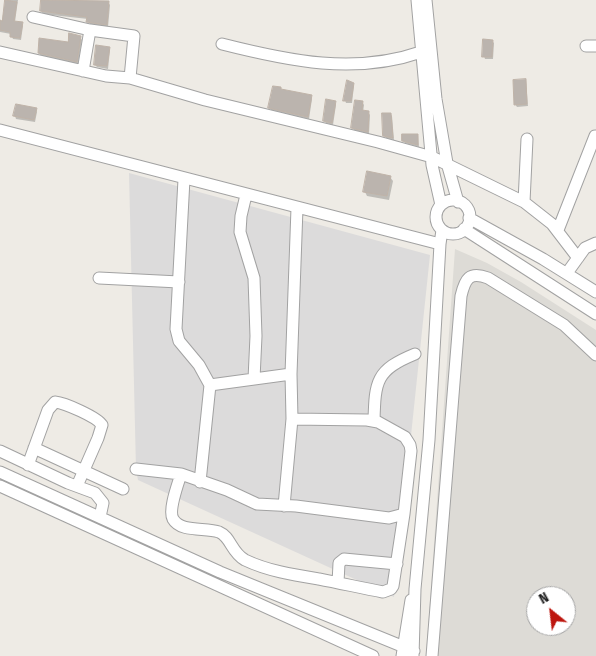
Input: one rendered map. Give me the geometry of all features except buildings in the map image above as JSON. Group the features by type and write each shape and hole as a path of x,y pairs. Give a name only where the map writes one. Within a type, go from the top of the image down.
{"street":[{"path":"417,0 432,157 441,206"},
{"path":"426,0 436,99 447,164 458,202"},
{"path":"33,18 90,30 134,36 130,78"},
{"path":"83,71 90,30"},
{"path":"222,44 304,62 346,65 398,60 422,52"},
{"path":"0,52 106,76 130,78 205,100 432,157 524,202 558,230 578,258"},
{"path":"0,130 440,244"},
{"path":"558,230 596,136"},
{"path":"524,202 527,139"},
{"path":"184,179 176,328 179,341 199,365 210,385 200,482"},
{"path":"246,195 241,216 240,232 254,278 256,336 254,379"},
{"path":"450,201 458,202 468,210 469,218 464,229 451,234 442,230 436,221 436,215 441,206 450,201"},
{"path":"284,506 292,419 291,374 297,208"},
{"path":"469,218 543,258 596,292"},
{"path":"464,229 596,314"},
{"path":"0,472 220,572 402,651 414,653 415,589 429,440 442,230"},
{"path":"567,273 586,248 596,243"},
{"path":"432,656 461,296 464,283 473,276 480,275 488,278 564,325 596,355"},
{"path":"99,278 178,282"},
{"path":"374,421 374,396 378,379 387,369 400,360 415,354"},
{"path":"210,385 291,374"},
{"path":"28,464 48,410 55,402 62,403 98,420 102,425 77,486"},
{"path":"181,474 171,514 177,523 183,527 218,532 228,540 232,549 238,555 246,560 280,572 387,592 393,586 397,564 404,514 410,445 405,437 387,426 374,421 292,419"},
{"path":"34,448 122,489"},
{"path":"0,452 95,493 100,498 104,508 100,517"},
{"path":"136,469 181,474 226,490 257,504 389,518 404,514"},
{"path":"0,486 373,656"},
{"path":"338,583 339,563 344,559 397,564"},
{"path":"402,651 410,603 415,589"}],"shaded area":[{"path":"129,173 430,255 394,597 138,480 136,469"},
{"path":"455,249 487,263 521,282 596,330 596,656 426,656"}]}
